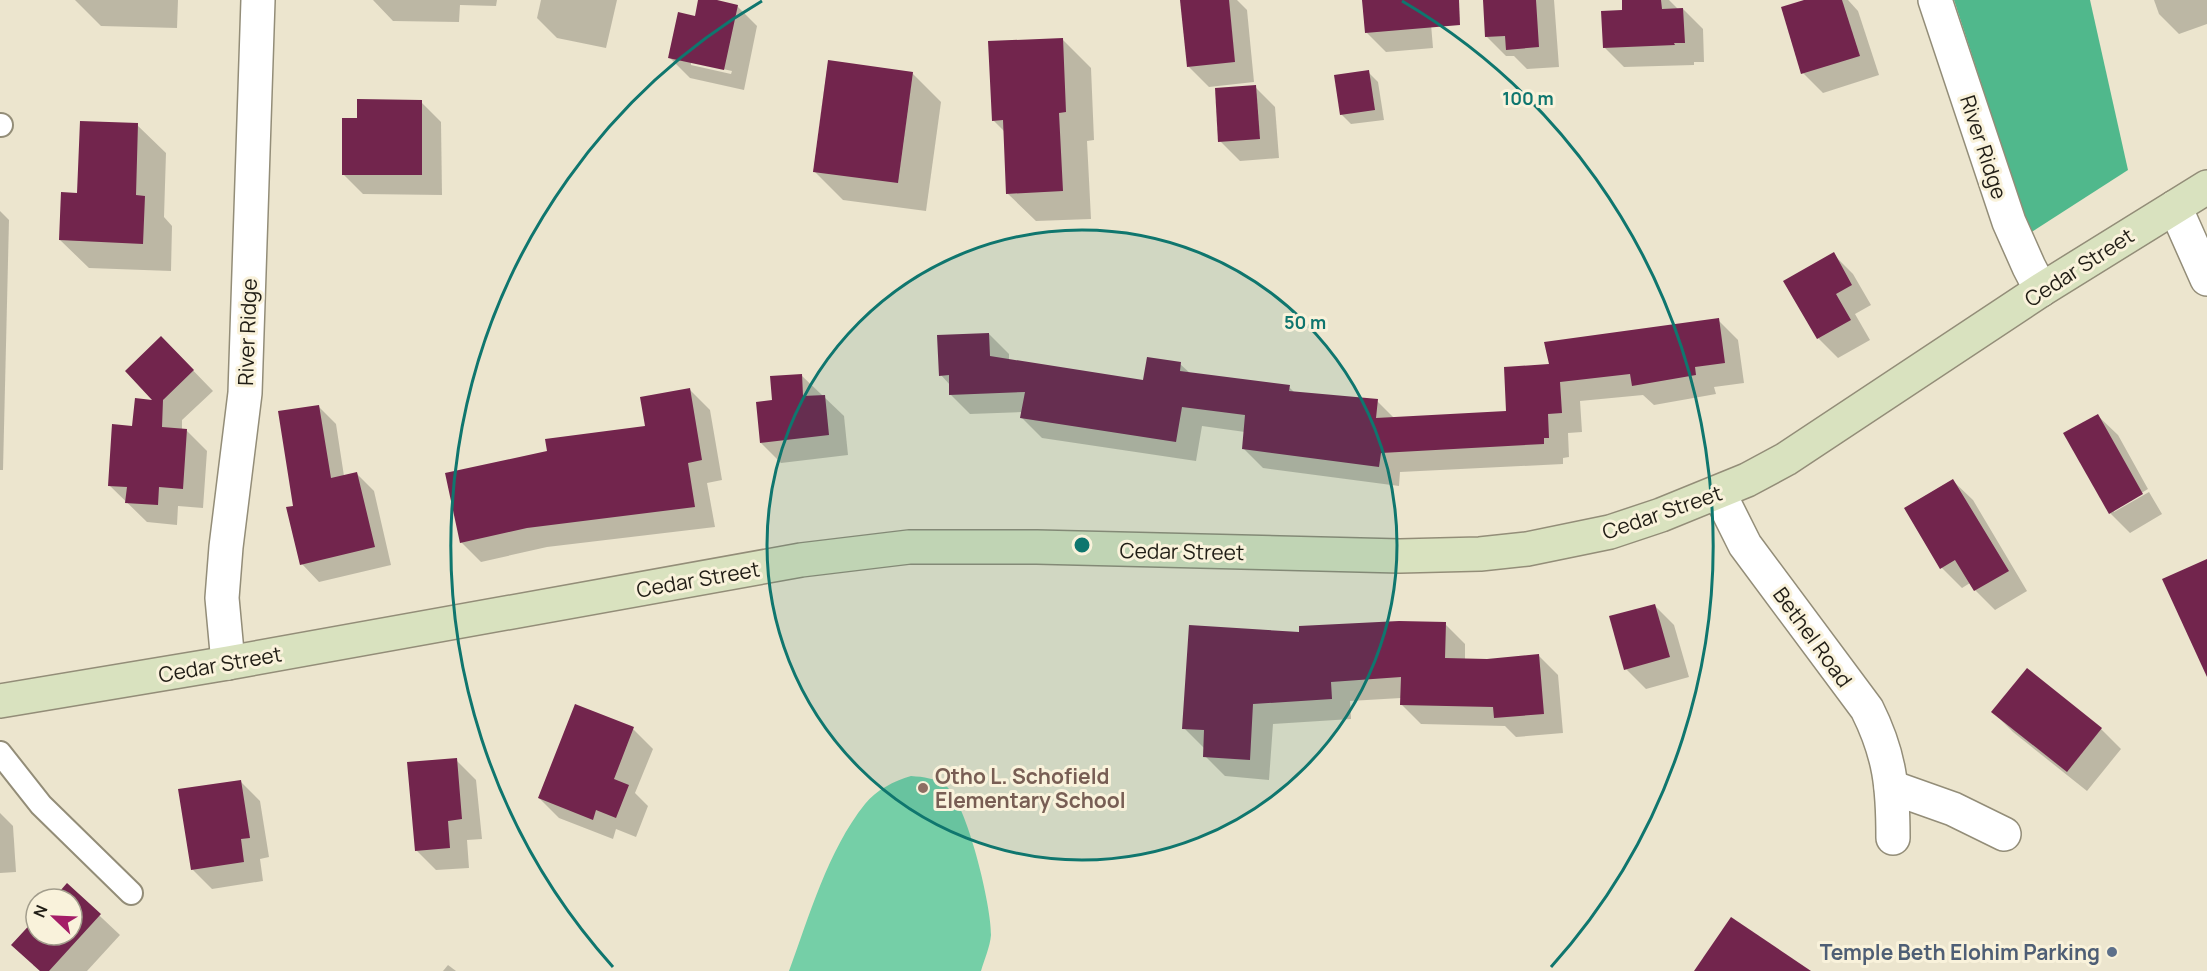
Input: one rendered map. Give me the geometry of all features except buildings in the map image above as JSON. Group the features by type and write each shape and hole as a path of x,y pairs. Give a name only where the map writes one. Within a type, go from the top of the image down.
{"main road":[{"name":"Cedar Street","path":"0,701 228,663 801,561 909,547 1037,547 1400,556 1480,554 1533,548 1610,532 1719,493 1747,480 1810,444 2042,290 2207,187"}],"street":[{"name":"River Ridge","path":"228,663 223,590 245,393 258,0"},
{"name":"River Ridge","path":"1935,0 2009,222 2042,290"},
{"path":"2175,207 2207,279"},
{"name":"Bethel Road","path":"1719,493 1745,545 1867,709 1884,748 1891,788 1893,838"},
{"path":"1891,788 1953,809 2004,834"}],"lane":[{"path":"0,753 41,805 131,893"}],"green space":[{"path":"1954,0 2090,0 2128,170 2030,233"},
{"path":"911,776 925,777 946,786 954,796 970,833 983,880 990,922 991,935 981,971 789,971 830,863 852,822 874,794 892,783"}],"place":[{"name":"Otho L. Schofield Elementary School","path":"923,788"},
{"name":"Temple Beth Elohim Parking","path":"2112,952"}]}
